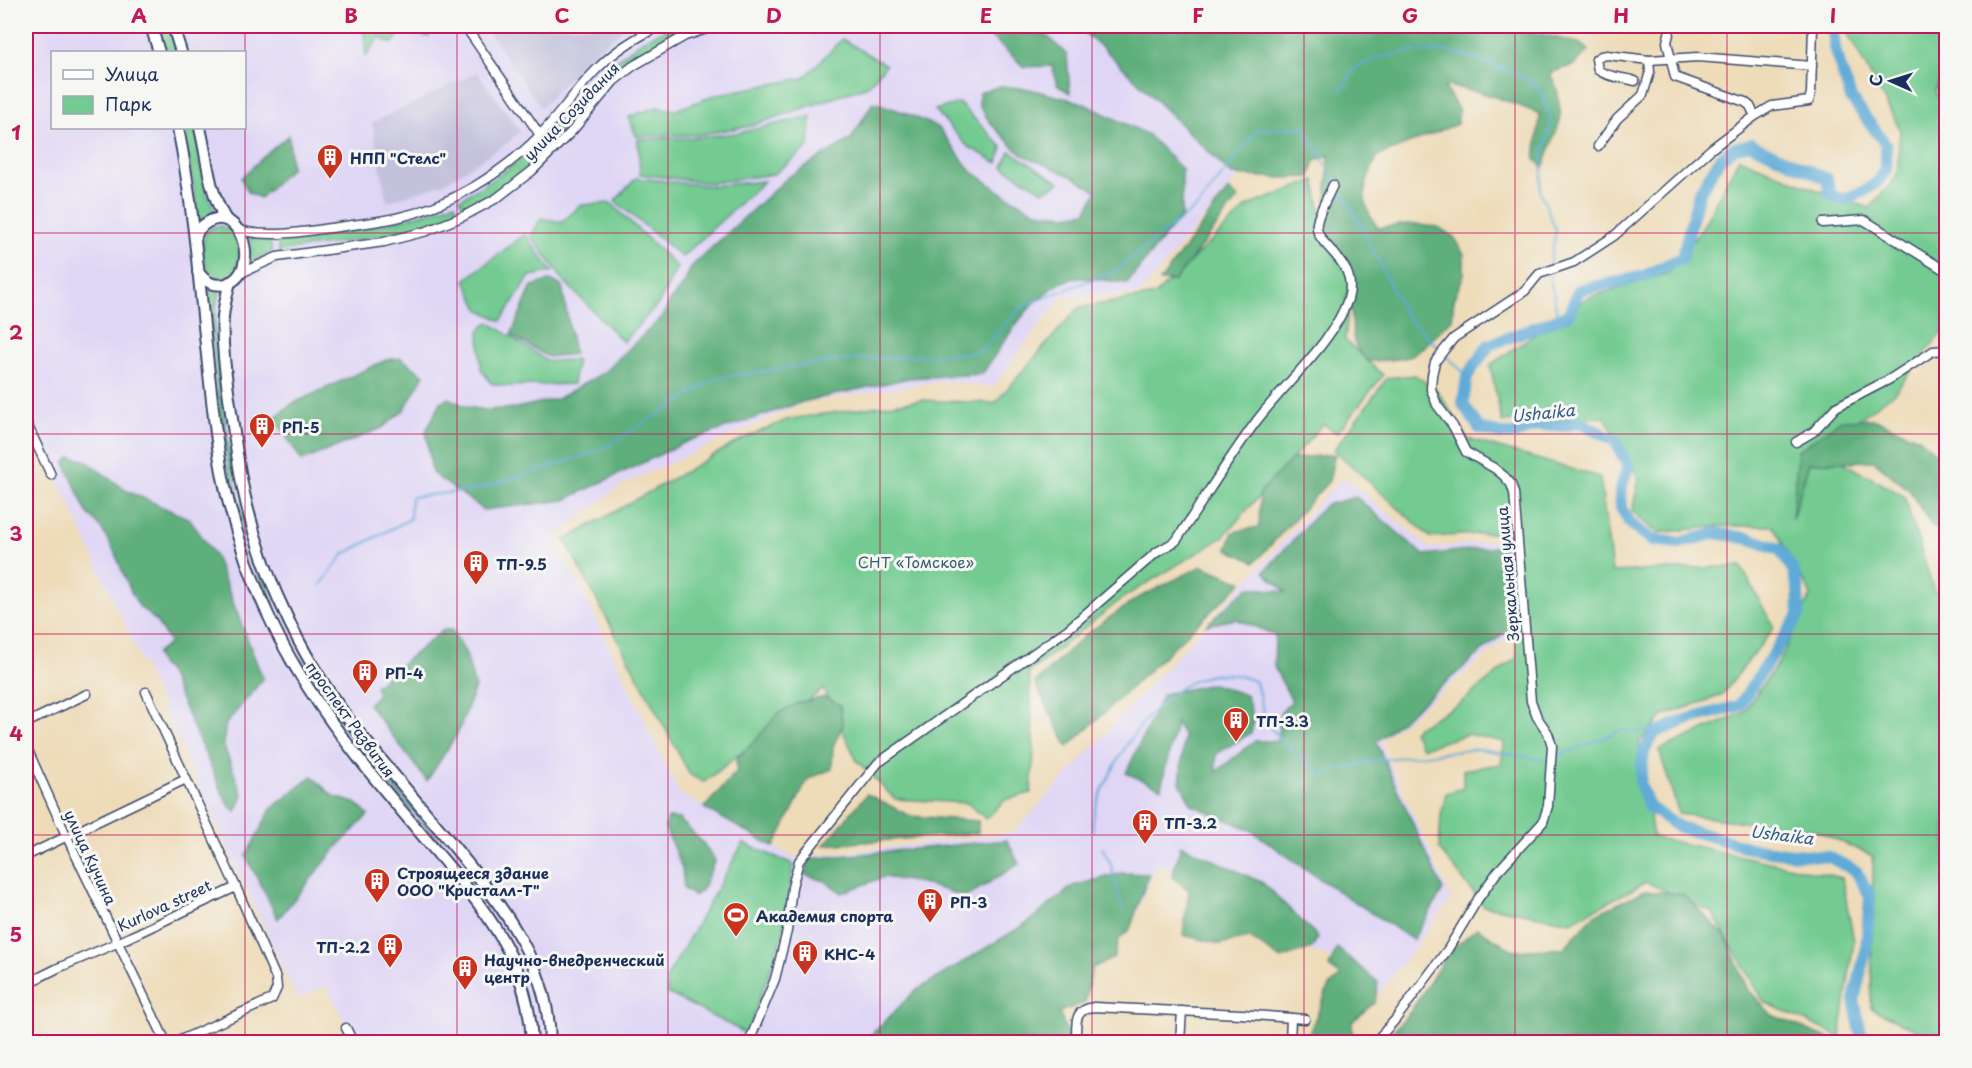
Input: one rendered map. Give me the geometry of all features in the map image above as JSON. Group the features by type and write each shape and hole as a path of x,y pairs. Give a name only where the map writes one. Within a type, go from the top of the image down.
{"street":[{"path":"151,26 159,51"},
{"path":"173,26 181,51"},
{"path":"465,26 540,135"},
{"name":"улица Созидания","path":"239,230 273,234 376,222 419,211 455,197 485,180 540,135 600,66 639,36 660,26"},
{"name":"улица Созидания","path":"241,273 278,257 384,242 427,231 464,216 497,198 532,171 573,130 614,81 633,66 685,36 716,26"},
{"path":"1671,26 1667,42 1669,59 1675,77 1745,102 1755,116"},
{"name":"Зеркальная улица","path":"1375,1042 1395,1020 1448,949 1498,871 1543,822 1550,789 1552,746 1548,733 1537,717 1531,701 1514,493 1511,484 1504,476 1466,452 1459,442 1453,426 1437,405 1431,389 1435,362 1454,338 1525,291 1539,274 1574,262 1614,236 1711,149 1755,116 1772,106 1809,100 1813,26"},
{"path":"1635,81 1602,74 1598,70 1596,59 1607,55 1650,60 1698,57 1812,66"},
{"path":"1598,146 1617,119 1643,95 1650,72 1650,60"},
{"path":"178,129 198,272 206,282 216,285 230,282 241,273 245,262 245,250 239,230 232,223 216,219 204,225 196,234 194,243"},
{"path":"200,129 209,180 216,204 226,220"},
{"path":"749,1042 775,980 787,931 792,887 799,861 871,771 887,754 1068,629 1157,552 1176,541 1255,423 1336,324 1348,296 1347,268 1318,233 1317,224 1333,185"},
{"path":"1823,223 1864,220 1947,271"},
{"name":"проспект Развития","path":"198,272 218,447 228,502 246,562 270,618 291,661 350,748 483,908 504,940 517,968 529,1010 532,1042"},
{"name":"проспект Развития","path":"230,282 224,307 223,330 235,445 244,495 261,554 285,610 323,681 363,738 497,900 518,932 533,961 546,1006 550,1042"},
{"path":"1796,442 1813,432 1836,407 1890,379 1933,351 1947,350"},
{"path":"26,422 51,475"},
{"path":"270,618 285,610"},
{"path":"291,661 306,652"},
{"path":"146,692 236,886 276,978 277,988 272,999 176,1042"},
{"path":"26,723 87,694"},
{"name":"улица Кучина","path":"26,746 117,943 166,1042"},
{"path":"26,856 186,779"},
{"name":"Kurlova street","path":"26,984 236,886"},
{"path":"517,968 533,961"},
{"path":"529,1010 546,1006"},
{"path":"1076,1042 1077,1017 1082,1009 1094,1007 1305,1019"},
{"path":"1180,1042 1182,1011"},
{"path":"1290,1042 1292,1018"},
{"path":"346,1029 353,1042"}],"shaded area":[{"path":"26,26 1554,26 1240,175 1140,294 1061,297 993,387 941,381 803,403 622,485 553,538 592,611 679,793 795,858 1013,833 1343,477 1430,548 1512,539 1521,627 1380,741 1451,899 1379,994 1325,955 1229,928 1232,889 1156,864 1133,923 923,1042 355,1042 326,986 297,999 56,475 26,403"},
{"path":"484,26 627,26 585,60 541,108"},
{"path":"477,72 520,131 509,142 444,183 387,202 372,123"}],"green space":[{"path":"156,26 168,26 177,51 164,51"},
{"path":"349,26 425,26 429,37 403,30 392,44 379,37 366,56 364,31"},
{"path":"671,26 690,26 668,36 613,76 606,68 642,41"},
{"path":"974,26 1037,26 1067,55 1070,93 1057,85 1052,66 1024,67 996,41"},
{"path":"1076,26 1506,26 1579,43 1589,50 1574,65 1550,73 1557,88 1561,118 1543,168 1535,159 1540,114 1481,93 1444,86 1459,111 1457,124 1378,156 1366,184 1365,201 1367,210 1378,228 1408,224 1438,227 1454,237 1464,254 1464,275 1454,298 1452,320 1425,346 1408,357 1369,361 1356,347 1354,339 1352,315 1346,298 1352,280 1323,238 1319,226 1326,204 1329,155 1315,161 1310,177 1232,175 1103,48"},
{"path":"1847,26 1946,26 1946,65 1935,91 1946,110 1946,327 1894,393 1819,449 1904,496 1934,591 1946,598 1946,1036 1922,1033 1871,1008 1873,856 1817,831 1679,814 1659,750 1743,713 1779,662 1811,595 1773,526 1719,526 1657,533 1632,511 1639,479 1605,417 1502,422 1490,365 1587,298 1668,273 1701,230 1739,158 1809,187 1870,208 1897,176 1900,129 1845,29"},
{"path":"842,39 886,65 868,86 751,126 695,135 636,136 629,117 656,107 676,110 718,94 804,78"},
{"path":"602,72 609,81 541,155 510,181 465,210 460,199 504,172 534,148"},
{"path":"1000,86 1029,89 1080,102 1147,134 1182,169 1182,215 1127,283 1078,278 1058,285 1032,305 982,374 909,378 802,402 688,441 565,500 484,510 432,473 426,431 441,402 448,398 467,407 486,410 516,408 557,399 603,373 661,318 672,298 684,284 691,267 788,177 851,139 873,102 938,127 970,170 1001,192 1036,212 1065,215 1086,212 1097,191 1073,177 1021,154 992,125 979,106 979,93"},
{"path":"959,103 1002,147 998,163 967,146 935,110"},
{"path":"811,116 809,146 774,174 710,183 640,174 638,139 691,138 738,133"},
{"path":"183,129 196,129 206,191 216,214 197,224 196,202"},
{"path":"289,135 291,168 260,198 248,192 241,178"},
{"path":"1010,151 1060,183 1043,191 1003,167"},
{"path":"636,178 711,186 764,181 682,257 615,201"},
{"name":"СНТ «Томское»","path":"1315,180 1325,236 1352,267 1345,340 1383,375 1337,433 1323,424 1222,538 1124,597 1029,672 1034,752 1031,793 1005,800 986,819 967,803 895,799 857,761 823,689 704,782 690,775 565,540 744,438 789,419 921,400 995,403 1078,308 1155,295 1248,206"},
{"path":"1228,190 1238,198 1175,281 1160,281"},
{"path":"455,203 459,213 415,228 370,238 279,252 277,239 367,227 433,211"},
{"path":"611,203 677,267 659,303 623,342 563,280 531,236 541,218 562,222 581,205"},
{"path":"216,226 232,232 239,250 235,269 226,277 220,278 208,271 203,253 205,235 209,229"},
{"path":"525,234 552,272 530,276 501,321 479,309 465,280"},
{"path":"250,238 270,240 272,253 251,263"},
{"path":"551,280 562,286 574,354 548,357 511,335 532,286"},
{"path":"207,290 220,293 215,310 215,329 230,455 244,521 274,603 270,604 246,540 229,474"},
{"path":"489,322 547,361 577,360 573,384 505,386 491,383 481,369 479,331"},
{"path":"401,358 424,375 404,410 382,428 302,461 274,418 292,404 386,360"},
{"path":"1415,375 1437,390 1468,439 1600,477 1612,572 1741,566 1774,628 1722,695 1663,716 1639,742 1653,837 1842,878 1854,941 1840,1037 1764,1002 1712,912 1646,882 1571,922 1484,906 1439,849 1441,815 1446,793 1463,788 1463,770 1501,764 1504,742 1468,734 1422,748 1413,731 1459,704 1517,657 1508,532 1430,537 1334,450 1387,378"},
{"path":"1875,419 1920,439 1946,462 1946,536 1931,525 1910,491 1874,461 1809,463 1792,520 1798,451 1841,420"},
{"path":"1335,454 1329,481 1255,562 1227,549 1233,532 1259,527 1260,492 1292,459"},
{"path":"71,457 85,460 127,491 190,519 215,556 263,679 226,724 223,744 243,796 236,812 227,803 168,671 160,664 156,654 170,643 156,621 139,606 114,551 101,528 86,511 65,463"},
{"path":"1356,497 1424,555 1503,546 1512,626 1376,742 1443,890 1413,940 1321,880 1249,829 1192,805 1180,783 1184,736 1176,723 1161,788 1126,773 1163,694 1213,684 1246,695 1254,720 1251,733 1216,754 1216,772 1255,741 1278,741 1280,713 1292,701 1274,667 1275,635 1236,619 1206,625 1249,587 1286,592 1264,572 1325,505"},
{"path":"1202,566 1242,582 1068,747 1035,683 1085,635 1136,599"},
{"path":"443,630 452,630 466,654 475,687 459,731 427,781 368,704 378,694 375,686"},
{"path":"300,660 303,660 332,706 358,741 498,912 495,914 345,729"},
{"path":"825,697 840,705 843,725 833,746 832,769 808,779 774,847 704,808 737,771 736,759 755,741 778,713 798,703"},
{"path":"312,776 333,796 357,804 368,815 339,845 278,919 246,856 271,809"},
{"path":"867,794 910,816 978,821 978,833 824,845"},
{"path":"668,818 679,819 703,843 715,860 702,890 694,896 684,889 682,868 665,828"},
{"path":"1007,840 1019,864 966,897 921,883 884,877 842,893 825,881 805,875 809,859"},
{"name":"Академия спорта","path":"743,843 793,864 783,935 747,1034 667,993 666,979"},
{"path":"1181,845 1263,883 1318,937 1312,948 1281,959 1250,938 1219,944 1183,935 1189,890 1172,877"},
{"path":"1122,873 1149,874 1130,929 1119,939 1114,958 1092,968 1085,1003 1059,1012 1069,1042 864,1042 915,991 1027,923 1073,886"},
{"path":"1644,891 1683,894 1726,937 1747,988 1772,1015 1837,1042 1383,1042 1411,1011 1448,953 1477,928 1514,951 1564,948 1594,915"},
{"path":"1337,948 1378,982 1375,1002 1352,1022 1353,1042 1308,1042 1310,1031 1329,986 1341,976 1329,967"}],"waterway":[{"name":"Ushaika","path":"1832,26 1836,54 1851,98 1886,145 1886,169 1878,182 1842,200 1830,194 1827,179 1751,144 1733,148 1720,159 1699,193 1682,258 1644,276 1579,290 1568,315 1489,345 1467,376 1463,404 1479,428 1501,434 1515,434 1539,425 1564,426 1580,422 1615,441 1628,466 1620,492 1621,508 1631,524 1652,540 1680,543 1716,533 1750,539 1779,549 1793,570 1798,589 1799,615 1739,706 1689,719 1654,733 1644,751 1640,783 1649,807 1679,827 1750,848 1829,857 1856,871 1870,896 1866,949 1854,1000 1863,1042"},
{"path":"1340,91 1355,68 1377,58 1407,52 1459,53 1532,82 1541,92 1551,122 1544,150 1540,191 1556,231 1549,267"},
{"path":"320,586 344,554 410,519 411,497 476,490 601,450 717,378 834,361 980,352 1022,306 1115,271 1198,206 1258,130 1304,127 1360,224 1405,315 1467,376"},
{"path":"1549,272 1558,319"},
{"path":"1093,831 1095,808 1101,793 1136,731 1170,696 1189,683 1210,676 1233,675 1256,682 1266,723 1292,750 1321,774 1377,760 1479,749 1550,759"},
{"path":"1555,757 1623,730 1654,733"},
{"path":"1102,848 1110,862 1123,910"}],"place":[{"name":"НПП \"Стелс\"","path":"330,180"},
{"name":"РП-5","path":"262,449"},
{"name":"ТП-9.5","path":"476,586"},
{"name":"РП-4","path":"365,695"},
{"name":"ТП-3.3","path":"1236,743"},
{"name":"ТП-3.2","path":"1145,845"},
{"name":"Строящееся здание ООО \"Кристалл-Т\"","path":"377,904"},
{"name":"РП-3","path":"930,924"},
{"name":"Академия спорта","path":"736,938"},
{"name":"ТП-2.2","path":"390,969"},
{"name":"КНС-4","path":"805,976"},
{"name":"Научно-внедренческий центр","path":"465,991"}]}
